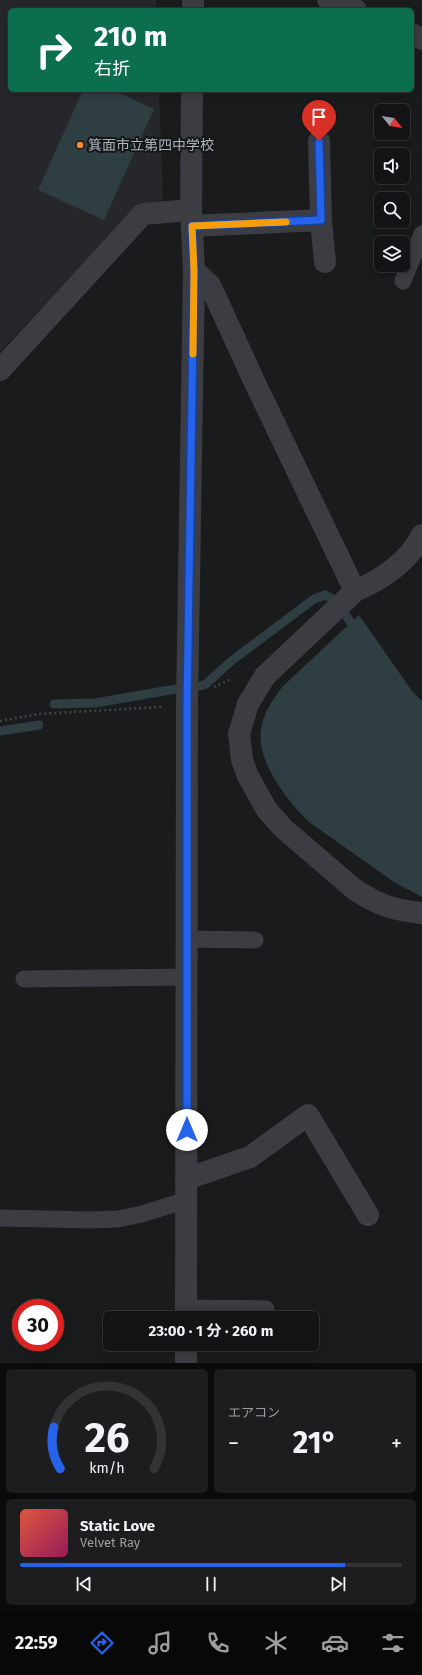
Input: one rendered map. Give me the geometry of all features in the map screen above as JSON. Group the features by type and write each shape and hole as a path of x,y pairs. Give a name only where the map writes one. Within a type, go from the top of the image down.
{"street":[{"path":"328,0 350,8"},
{"path":"186,1311 187,705 194,271 191,218 192,92"},
{"path":"319,141 321,220 325,262"},
{"path":"0,370 143,214 191,218 321,220"},
{"path":"194,271 210,285 255,383 355,591"},
{"path":"422,535 416,546 398,566 369,585 355,591 265,676 248,704 239,734 242,760 252,783 267,810 283,828 354,889 385,907 422,913"},
{"path":"186,1179 250,1157 308,1115 368,1215"},
{"path":"186,1351 186,1363"}],"lane":[{"path":"403,281 422,234"},
{"path":"187,939 255,940"},
{"path":"24,980 187,976"},
{"path":"0,1218 89,1220 118,1219 142,1214 186,1200"},
{"path":"226,1311 266,1309"}],"path":[{"path":"0,721 38,714 121,711 187,705 200,695 222,683 238,677 253,674 265,676"}],"shaded area":[{"name":"箕面市立第四中学校","path":"0,0 156,0 156,8 8,8 8,92 159,92 163,200 137,206 0,352"},
{"path":"82,92 116,92 154,109 104,220 38,190"},
{"path":"359,615 412,691 422,701 422,897 394,882 309,822 283,792 275,780 263,755 261,730 269,706 283,686"}],"waterway":[{"path":"200,686 206,684 230,662 314,599 325,595 331,598"},
{"path":"345,614 351,623"},
{"path":"54,704 95,703 176,689"},
{"path":"0,731 39,725"}],"slow traffic":[{"path":"193,354 194,271 192,226 286,222"}],"place":[{"name":"箕面市立第四中学校","path":"80,145"}],"route":[{"path":"187,1130 187,705 194,271 192,226 321,220 319,141"}]}
